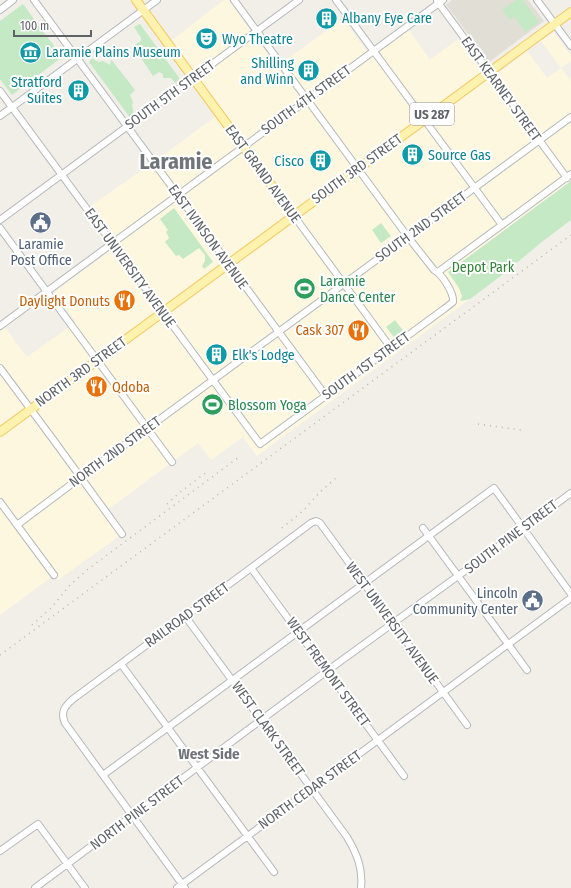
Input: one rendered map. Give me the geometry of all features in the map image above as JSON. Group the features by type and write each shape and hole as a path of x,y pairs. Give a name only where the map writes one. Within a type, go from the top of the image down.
{"main road":[{"name":"EAST GRAND AVENUE","path":"136,0 294,216"},
{"name":"SOUTH 3RD STREET","path":"163,312 571,12"},
{"name":"NORTH 3RD STREET","path":"0,432 163,312"}],"street":[{"path":"0,10 13,0"},
{"name":"EAST IVINSON AVENUE","path":"34,0 326,396"},
{"path":"0,116 157,0"},
{"path":"234,0 434,270 438,272 569,176"},
{"name":"SOUTH 5TH STREET","path":"0,220 299,0"},
{"path":"336,0 502,225"},
{"path":"537,0 571,46"},
{"name":"SOUTH 4TH STREET","path":"0,326 308,100 439,1"},
{"name":"EAST KEARNEY STREET","path":"439,1 539,140 569,176"},
{"name":"EAST UNIVERSITY AVENUE","path":"0,91 260,444"},
{"name":"SOUTH 2ND STREET","path":"213,380 571,117"},
{"name":"EAST GRAND AVENUE","path":"294,216 391,348"},
{"path":"0,228 172,462"},
{"name":"SOUTH 1ST STREET","path":"260,444 453,302 453,298 447,285 438,272"},
{"path":"0,368 122,534"},
{"name":"NORTH 2ND STREET","path":"17,525 213,380"},
{"path":"181,887 103,775 494,488 571,594"},
{"name":"SOUTH PINE STREET","path":"393,624 571,493"},
{"path":"0,502 54,575"},
{"name":"RAILROAD STREET","path":"103,775 65,723 63,713 65,708 73,699 311,523 316,521"},
{"name":"WEST UNIVERSITY AVENUE","path":"316,521 320,523 467,725"},
{"path":"423,528 527,670"},
{"name":"WEST FREMONT STREET","path":"251,568 404,776"},
{"name":"NORTH CEDAR STREET","path":"181,887 571,598"},
{"name":"WEST CLARK STREET","path":"185,616 347,837 355,850 360,863 361,888"},
{"name":"NORTH PINE STREET","path":"35,888 393,624"},
{"path":"121,664 274,872"},
{"path":"0,851 38,824 85,888"}],"shaded area":[{"path":"224,0 228,0 277,67 343,18 371,58 409,30 430,60 458,39 489,80 527,51 547,78 561,68 571,81 571,181 448,272 459,288 462,296 461,301 470,299 257,456 243,437 211,460 198,443 106,511 122,534 58,580 54,575 0,615 0,332 5,328 27,357 76,322 54,292 110,251 82,212 223,111 171,41"},
{"path":"452,0 528,0 544,21 489,62 446,5"},
{"path":"554,32 571,56 571,61 561,68 541,41"}],"green space":[{"path":"516,0 523,0 539,22 525,32 514,17 510,20 502,10"},
{"path":"23,4 62,57 12,95 0,79 0,21"},
{"path":"140,24 180,79 175,83 171,78 163,78 163,74 159,72 153,76 133,46 141,41 141,38 134,27"},
{"path":"92,58 98,62 103,61 110,65 111,59 135,90 130,95 133,102 132,105 134,116 131,119 89,62"},
{"name":"Depot Park","path":"571,181 571,220 470,299 460,301 462,296 459,288 448,272"},
{"path":"174,208 213,262 204,269 202,266 205,261 205,255 199,248 183,259 179,255 176,256 165,242 169,238 166,232 168,230 160,219"},
{"path":"381,223 391,236 381,243 372,230"},
{"path":"395,320 405,333 396,340 386,327"}],"railway":[{"path":"0,655 571,235"},
{"path":"478,424 521,430"},
{"path":"32,625 51,608 70,585 87,570 239,457"},
{"path":"167,504 208,471"},
{"path":"282,528 304,510 319,493 337,477"}],"place":[{"name":"Albany Eye Care","path":"327,18"},
{"name":"Wyo Theatre","path":"206,39"},
{"name":"Laramie Plains Museum","path":"31,52"},
{"name":"Shilling and Winn","path":"309,71"},
{"name":"Stratford Suites","path":"78,90"},
{"name":"Source Gas","path":"413,155"},
{"name":"Cisco","path":"320,161"},
{"name":"Laramie Post Office","path":"41,222"},
{"name":"Laramie Dance Center","path":"304,289"},
{"name":"Daylight Donuts","path":"125,301"},
{"name":"Cask 307","path":"359,330"},
{"name":"Elk's Lodge","path":"216,355"},
{"name":"Qdoba","path":"97,387"},
{"name":"Blossom Yoga","path":"212,405"},
{"name":"Lincoln Community Center","path":"533,601"}],"district":[{"name":"Laramie","path":"176,161"},
{"name":"West Side","path":"209,754"}]}
